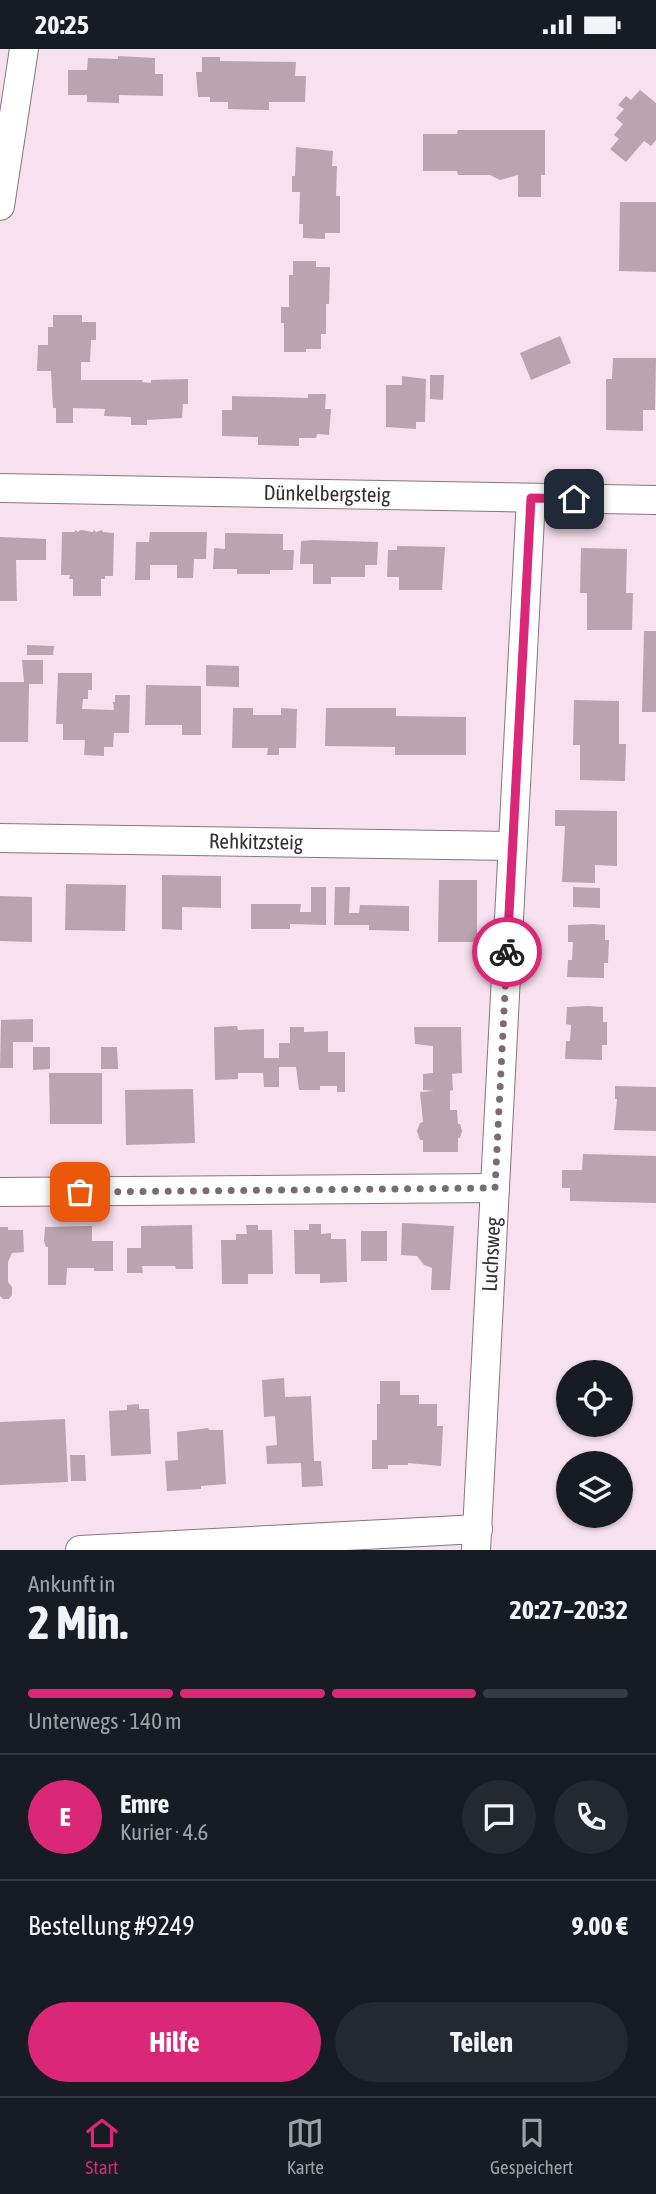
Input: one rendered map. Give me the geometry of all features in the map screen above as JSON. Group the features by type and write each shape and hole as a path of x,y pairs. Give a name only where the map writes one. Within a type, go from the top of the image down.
{"street":[{"path":"0,206 24,49"},
{"name":"Dünkelbergsteig","path":"0,488 656,500"},
{"name":"Luchsweg","path":"477,1539 531,498"},
{"name":"Rehkitzsteig","path":"0,838 512,846"},
{"path":"0,1192 495,1188"},
{"path":"80,1550 477,1539"}],"building":[{"path":"118,56 155,58 155,74 163,74 163,96 119,95 119,103 87,102 87,95 68,95 68,70 87,70 88,58 118,59"},
{"path":"202,57 220,57 220,61 296,62 295,76 306,76 305,102 269,102 269,110 228,109 228,102 210,102 210,97 198,97 196,72 202,72"},
{"path":"640,90 656,103 656,140 651,146 644,141 626,162 610,149 619,139 614,135 623,124 616,118 624,109 618,105 626,96 631,100"},
{"path":"458,130 545,130 545,175 541,175 541,197 518,197 518,175 500,180 490,175 458,175 457,171 423,171 423,134 457,134"},
{"path":"296,147 333,151 332,166 337,166 336,196 340,196 340,233 325,233 325,239 303,238 303,224 299,224 300,192 292,192"},
{"path":"620,202 656,202 656,272 619,271"},
{"path":"293,261 316,261 316,267 330,267 326,334 321,334 321,349 284,352 281,307 289,307 289,275 293,275"},
{"path":"53,315 82,315 82,322 96,322 96,340 91,340 90,362 81,362 81,380 143,380 142,382 151,383 151,380 188,379 188,404 183,404 182,418 147,420 147,425 131,425 131,417 104,416 105,409 73,408 73,423 56,423 51,371 37,371 38,345 48,345 48,327 53,327"},
{"path":"560,336 571,363 531,380 520,353"},
{"path":"613,358 656,358 655,410 643,410 643,431 606,430 606,379 612,379"},
{"path":"430,375 444,375 443,400 430,399"},
{"path":"402,376 426,379 425,422 416,422 416,429 386,427 386,385 402,385"},
{"path":"308,394 326,394 325,409 331,409 329,435 317,434 316,438 299,438 299,446 258,445 258,437 222,436 222,410 232,410 232,396 308,398"},
{"path":"75,530 114,533 113,576 101,579 101,596 73,596 73,579 69,579 70,575 61,575 62,532"},
{"path":"150,532 207,532 206,559 194,559 193,578 177,578 177,565 150,565 150,580 135,580 136,542 149,542"},
{"path":"225,533 283,534 283,550 294,550 293,570 270,570 270,574 237,574 237,569 213,569 214,548 225,549"},
{"path":"0,537 46,539 46,560 16,560 17,601 0,601"},
{"path":"301,541 378,542 377,565 365,565 365,577 331,577 331,584 313,584 313,564 300,564"},
{"path":"397,546 445,547 442,590 399,590 399,577 387,577 388,550 397,550"},
{"path":"581,548 627,549 626,593 633,593 632,630 587,630 587,593 580,593"},
{"path":"644,631 656,631 656,712 642,712"},
{"path":"27,645 54,646 53,655 27,655"},
{"path":"22,660 43,660 43,684 29,684 28,742 0,742 0,682 24,682"},
{"path":"206,665 239,666 239,687 206,686"},
{"path":"58,673 92,673 92,690 88,690 88,699 83,699 82,709 114,710 115,695 130,695 129,733 114,733 113,747 104,747 104,756 84,755 85,740 63,740 63,724 56,724"},
{"path":"146,685 201,686 201,735 182,735 182,725 145,725"},
{"path":"574,700 619,701 619,744 626,744 625,781 580,780 580,745 573,745"},
{"path":"233,708 253,708 253,715 281,715 281,708 297,709 296,748 279,748 279,755 267,755 268,748 232,748"},
{"path":"326,708 396,708 396,716 466,717 466,755 395,755 395,747 325,746"},
{"path":"555,810 617,811 617,866 595,865 595,883 562,882 565,826 555,826"},
{"path":"162,875 221,876 221,908 182,907 182,930 162,929"},
{"path":"439,880 477,880 477,942 438,942"},
{"path":"66,884 126,885 125,931 65,930"},
{"path":"311,887 326,887 326,925 290,924 290,929 251,929 251,904 301,904 300,912 311,912"},
{"path":"335,887 350,887 349,913 359,913 360,905 409,906 409,931 369,930 369,925 334,925"},
{"path":"573,887 600,888 600,908 573,907"},
{"path":"0,896 32,897 32,942 0,941"},
{"path":"568,925 605,925 605,940 609,940 604,978 567,977 573,942 568,942"},
{"path":"567,1007 603,1007 603,1022 607,1022 607,1045 602,1045 602,1060 565,1059 566,1041 570,1041 571,1025 566,1024"},
{"path":"33,1019 33,1042 13,1042 13,1068 0,1068 1,1020"},
{"path":"237,1026 238,1030 264,1029 264,1058 279,1058 279,1043 290,1043 290,1027 304,1027 304,1032 328,1031 328,1052 345,1052 345,1092 337,1092 337,1086 320,1086 320,1090 299,1090 296,1067 279,1067 279,1087 264,1087 263,1073 238,1073 238,1079 215,1080 214,1027"},
{"path":"414,1027 461,1027 462,1073 452,1074 453,1090 450,1091 450,1110 457,1110 458,1124 462,1131 458,1138 458,1152 423,1152 423,1140 420,1140 417,1131 423,1122 420,1092 434,1091 423,1090 423,1074 433,1073 433,1046 415,1044"},
{"path":"33,1047 50,1047 50,1069 33,1070"},
{"path":"101,1047 117,1047 118,1069 101,1069"},
{"path":"49,1073 102,1073 102,1124 50,1124"},
{"path":"615,1086 656,1087 656,1131 614,1130 617,1099"},
{"path":"193,1089 195,1143 126,1145 125,1090"},
{"path":"583,1154 656,1156 656,1203 570,1201 570,1188 562,1188 562,1170 582,1170"},
{"path":"402,1223 454,1226 450,1290 431,1290 432,1268 424,1265 417,1256 401,1255"},
{"path":"309,1224 321,1224 321,1234 331,1233 331,1239 346,1239 347,1282 320,1283 320,1274 295,1274 294,1230 309,1230"},
{"path":"192,1225 193,1269 142,1266 143,1273 127,1273 127,1248 141,1248 141,1226"},
{"path":"246,1225 258,1225 258,1230 272,1230 273,1274 248,1274 248,1284 222,1284 221,1240 236,1240 236,1234 247,1234"},
{"path":"92,1226 92,1241 113,1241 113,1271 67,1268 66,1285 48,1285 45,1227"},
{"path":"0,1227 23,1230 24,1252 12,1253 8,1262 8,1282 12,1287 9,1299 0,1296"},
{"path":"361,1231 387,1231 387,1261 361,1261"},
{"path":"284,1378 285,1397 311,1396 314,1461 321,1461 323,1486 302,1487 301,1463 267,1464 266,1446 277,1445 275,1416 264,1417 262,1380"},
{"path":"380,1381 400,1381 400,1395 419,1395 419,1404 437,1404 437,1426 443,1426 441,1466 408,1463 388,1465 388,1469 372,1469 372,1440 377,1440"},
{"path":"139,1404 139,1409 149,1409 151,1454 111,1456 109,1411 127,1410 127,1405"},
{"path":"65,1419 68,1482 0,1485 0,1422"},
{"path":"208,1428 223,1430 226,1484 167,1491 165,1461 178,1460 177,1432"},
{"path":"70,1455 85,1455 86,1481 71,1481"}],"way so far":[{"path":"80,1192 495,1188 507,952"}],"route":[{"path":"507,952 531,498 574,499"}]}
